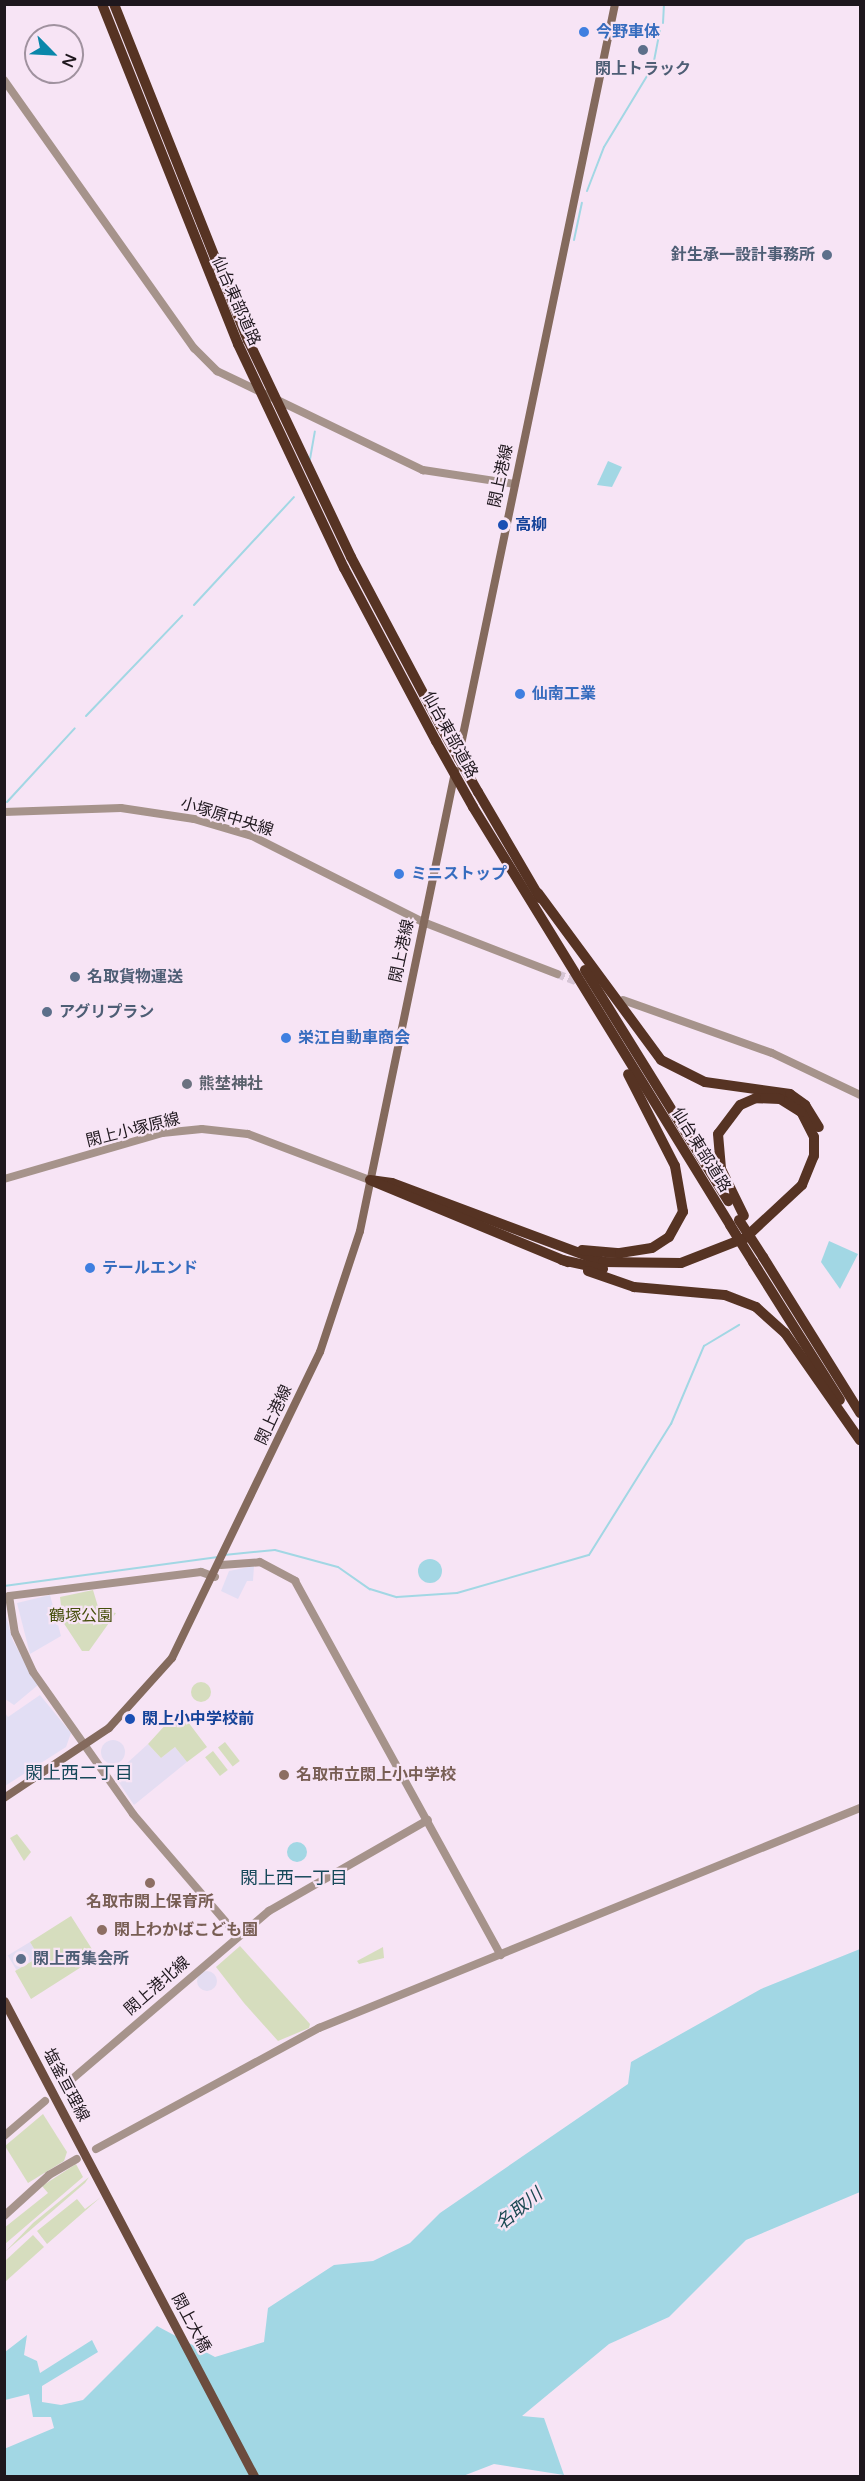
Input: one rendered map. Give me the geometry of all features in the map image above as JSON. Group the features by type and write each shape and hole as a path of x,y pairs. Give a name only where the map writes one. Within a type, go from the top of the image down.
{"highway":[{"name":"仙台東部道路","path":"102,4 243,342 344,568 436,741 541,921 738,1220"},
{"name":"仙台東部道路","path":"114,4 243,342 351,557 441,727 538,893 738,1220 861,1413"},
{"path":"538,893 661,1060 705,1082 790,1094 811,1112 822,1145 816,1173 799,1201 762,1235 723,1257 648,1274 562,1260"},
{"path":"541,921 655,1123 683,1192 675,1230 652,1248 620,1253 567,1249"},
{"path":"370,1180 392,1183 567,1249 623,1266 666,1265 721,1251 759,1229 795,1195 814,1156 807,1119 780,1099 756,1098 740,1105 718,1134 721,1169 738,1220 761,1257"},
{"path":"370,1180 562,1260 634,1287 724,1295 756,1306 785,1333 861,1440"},
{"name":"仙台東部道路","path":"761,1257 861,1434"}],"main road":[{"name":"閖上港線","path":"4,1798 85,1746 122,1717 162,1672 224,1559 332,1324 370,1180 615,4"},
{"name":"塩釜亘理線","path":"6,2003 101,2184"},
{"name":"閖上大橋","path":"101,2184 254,2476"}],"street":[{"path":"4,80 194,348 217,371 423,470 515,484"},
{"name":"小塚原中央線","path":"4,812 81,807 194,819 291,852 423,922 557,974"},
{"path":"623,1000 772,1053 861,1095"},
{"name":"閖上小塚原線","path":"4,1179 162,1133 202,1129 248,1134 370,1180"},
{"path":"224,1559 260,1562 295,1581 501,1954"},
{"path":"215,1577 201,1572 7,1596 27,1663 133,1814 237,1935"},
{"path":"96,2149 319,2028 861,1808"},
{"name":"閖上港北線","path":"63,2086 237,1935 300,1891 428,1821"},
{"path":"4,2136 45,2102"},
{"path":"4,2217 49,2175 77,2159"}],"shaded area":[{"path":"254,1566 253,1581 247,1581 238,1599 221,1591 229,1571"},
{"path":"50,1595 61,1636 30,1654 17,1603"},
{"path":"4,1609 13,1641 38,1685 14,1705 5,1699"},
{"path":"40,1695 71,1733 66,1747 5,1786 5,1713 8,1717"},
{"path":"113,1740 121,1744 125,1752 121,1760 113,1764 105,1760 101,1752 105,1744"},
{"path":"148,1744 161,1758 175,1747 187,1762 134,1805 114,1775"},
{"path":"30,1942 39,1957 16,1970 8,1955"},
{"path":"207,1971 214,1974 217,1981 214,1988 207,1991 200,1988 197,1981 200,1974"}],"green space":[{"name":"鶴塚公園","path":"93,1590 99,1610 116,1613 89,1651 82,1651 63,1622 60,1597"},
{"path":"201,1682 208,1685 211,1692 208,1699 201,1702 194,1699 191,1692 194,1685"},
{"path":"179,1710 207,1747 187,1762 175,1747 161,1758 148,1744"},
{"path":"225,1742 240,1761 233,1766 218,1748"},
{"path":"213,1751 228,1770 220,1776 205,1757"},
{"path":"17,1834 31,1852 24,1861 10,1838"},
{"path":"71,1916 97,1957 31,1999 15,1971 39,1957 30,1942"},
{"path":"240,1946 310,2024 309,2028 278,2041 244,2003 216,1967"},
{"path":"383,1947 384,1958 359,1964 357,1961"},
{"path":"43,2114 67,2152 64,2161 28,2183 5,2146"},
{"path":"76,2164 83,2177 5,2244 4,2228 48,2193 42,2186"},
{"path":"89,2177 85,2183 5,2252 33,2223"},
{"path":"101,2197 47,2244 37,2231 77,2199 85,2209"},
{"path":"33,2235 44,2247 5,2282 5,2261"}],"water":[{"path":"608,461 622,467 612,487 597,485"},
{"path":"829,1241 858,1254 840,1289 821,1262"},
{"path":"430,1559 438,1563 442,1571 438,1579 430,1583 422,1579 418,1571 422,1563"},
{"path":"297,1842 304,1845 307,1852 304,1859 297,1862 290,1859 287,1852 290,1845"},
{"name":"名取川","path":"860,1949 860,2192 746,2240 669,2317 609,2344 522,2416 544,2418 564,2475 494,2464 463,2476 5,2476 4,2449 54,2428 51,2417 33,2417 29,2394 5,2400 5,2352 27,2335 24,2355 37,2361 40,2373 92,2340 98,2352 42,2386 42,2402 61,2405 83,2400 157,2326 215,2357 264,2342 268,2308 334,2265 373,2261 410,2243 440,2213 628,2084 631,2062 761,1989"}],"waterway":[{"path":"663,23 664,4"},
{"path":"587,191 604,147 653,66 660,30"},
{"path":"574,240 582,203"},
{"path":"310,459 315,431"},
{"path":"194,605 294,497"},
{"path":"86,716 182,616"},
{"path":"7,802 75,728"},
{"path":"224,1555 275,1550 338,1567 370,1589 397,1597 457,1593 589,1555 671,1424 704,1346 739,1325"},
{"path":"4,1586 218,1557"}],"tunnel":[{"path":"557,974 581,983"}],"place":[{"name":"今野車体","path":"584,32"},
{"name":"閖上トラック","path":"643,50"},
{"name":"針生承一設計事務所","path":"827,255"},
{"name":"高柳","path":"503,525"},
{"name":"仙南工業","path":"520,694"},
{"name":"ミニストップ","path":"399,874"},
{"name":"名取貨物運送","path":"75,977"},
{"name":"アグリプラン","path":"47,1012"},
{"name":"栄江自動車商会","path":"286,1038"},
{"name":"熊埜神社","path":"187,1084"},
{"name":"テールエンド","path":"90,1268"},
{"name":"閖上小中学校前","path":"130,1719"},
{"name":"名取市立閖上小中学校","path":"284,1775"},
{"name":"名取市閖上保育所","path":"150,1883"},
{"name":"閖上わかばこども園","path":"102,1930"},
{"name":"閖上西集会所","path":"21,1959"}],"district":[{"name":"閖上西二丁目","path":"79,1773"},
{"name":"閖上西一丁目","path":"294,1878"}]}
